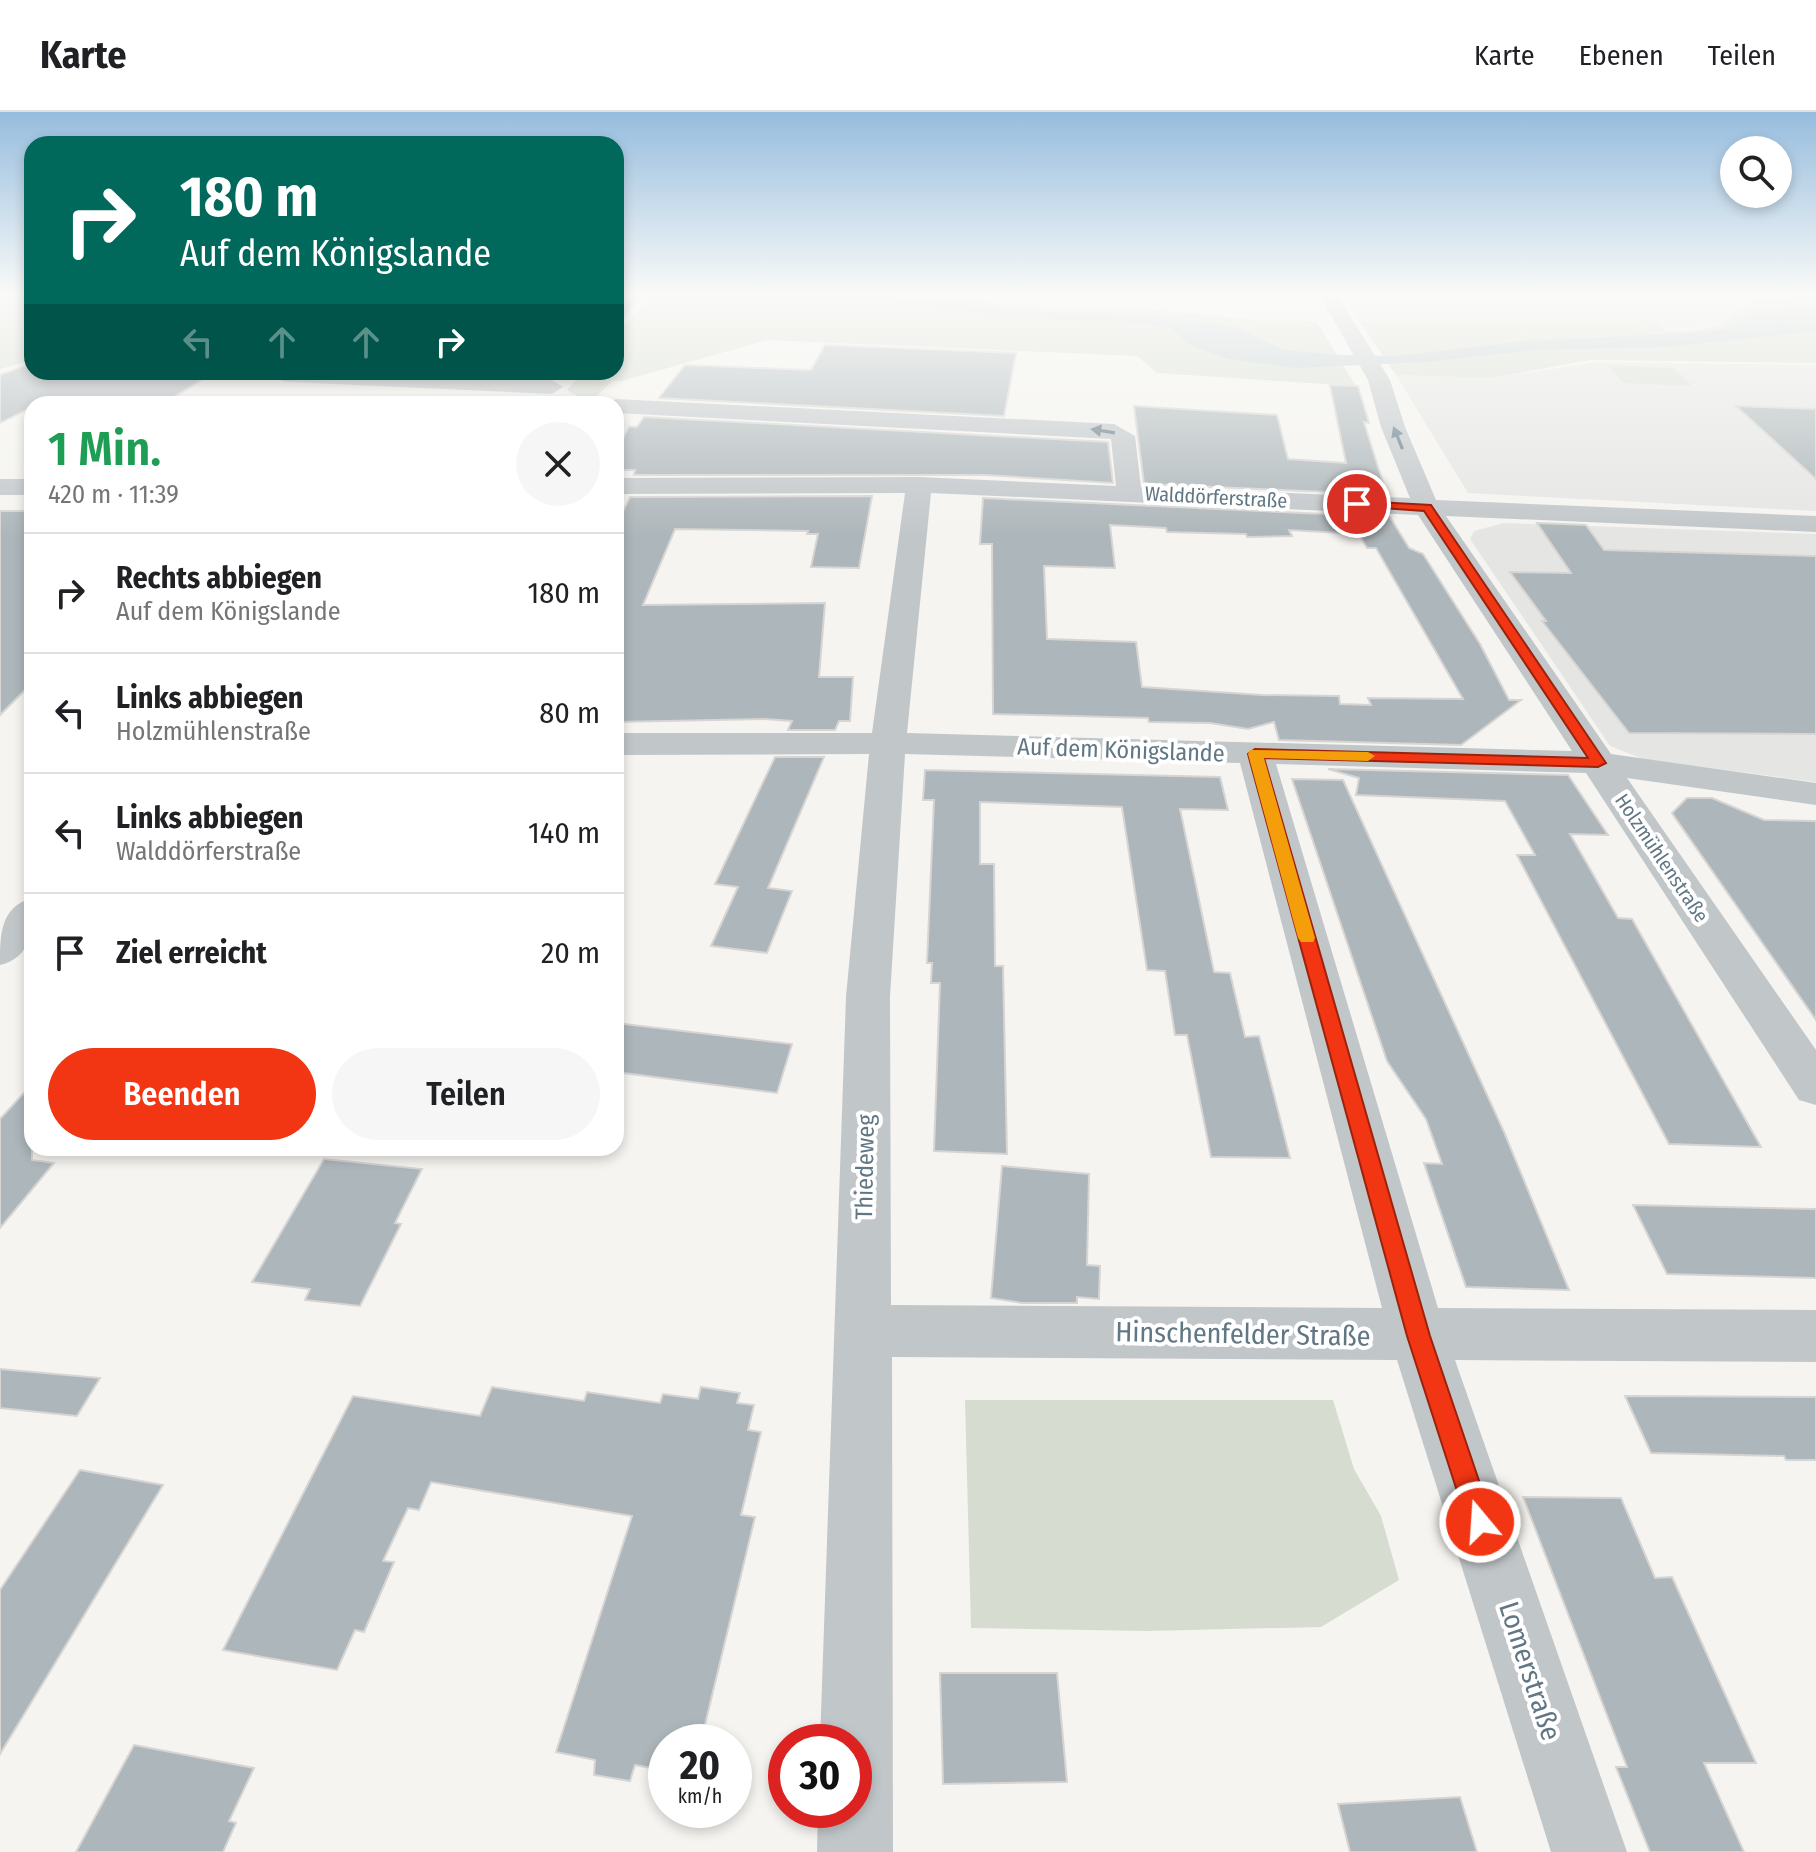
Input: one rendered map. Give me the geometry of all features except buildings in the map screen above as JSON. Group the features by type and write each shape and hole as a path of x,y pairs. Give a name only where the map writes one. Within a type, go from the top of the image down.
{"street":[{"name":"Holzmühlenstraße","path":"1373,374 1427,508 1816,1087"},
{"path":"348,380 552,394"},
{"path":"624,406 1114,431 1123,436 1129,493"},
{"name":"Walddörferstraße","path":"624,486 919,485 1816,524"},
{"name":"Thiedeweg","path":"855,1852 868,997 888,743 919,485"},
{"path":"0,487 24,487"},
{"name":"Auf dem Königslande","path":"624,744 888,743 1598,763 1816,794"},
{"name":"Lomerstraße","path":"1255,754 1418,1336 1589,1852"},
{"path":"0,951 24,921"},
{"name":"Hinschenfelder Straße","path":"863,1331 1816,1336"}],"shaded area":[{"path":"624,374 645,374 621,381 612,381 597,396 577,396 567,390 576,380 624,380"},
{"path":"1175,374 1349,374 1356,386"},
{"path":"1395,374 1512,374 1491,378"},
{"path":"1516,374 1816,374 1816,511 1468,493 1396,375 1491,378"},
{"path":"1616,374 1680,374 1692,386 1624,383"},
{"path":"1504,523 1816,534 1816,782 1643,759 1610,746 1470,539 1474,531"},
{"path":"965,1400 1333,1400 1354,1469 1381,1516 1399,1580 1321,1627 1146,1631 971,1628"}],"slow traffic":[{"path":"1307,938 1255,754 1368,756"}],"route":[{"path":"1357,504 1427,508 1598,763 1255,754 1418,1336 1480,1522"}]}
